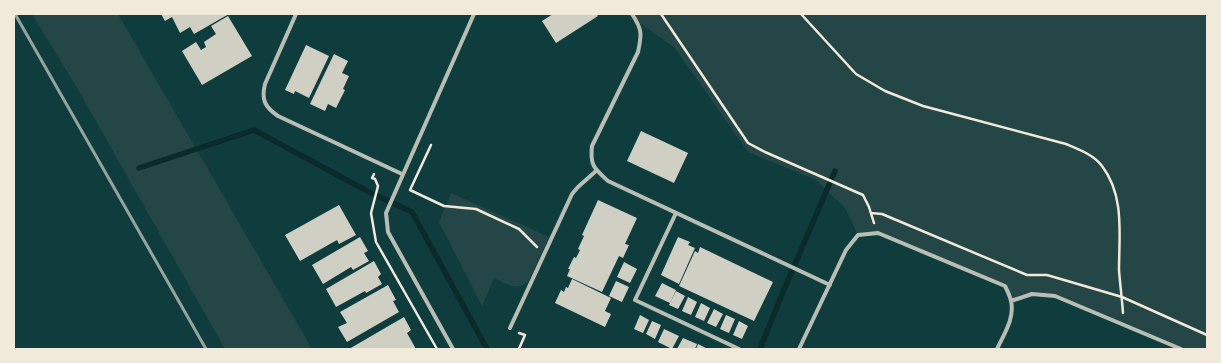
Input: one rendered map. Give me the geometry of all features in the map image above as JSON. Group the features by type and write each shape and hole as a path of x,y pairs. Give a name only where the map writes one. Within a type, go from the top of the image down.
{"street":[{"path":"296,14 265,84 263,92 265,102 270,110 278,116 402,174"},
{"path":"453,349 388,232 386,212 474,14"},
{"path":"632,14 637,21 642,36 638,52 592,146 590,160 596,171 608,181 830,285"},
{"path":"510,328 572,194 596,171"},
{"path":"676,213 635,300 739,349"},
{"path":"799,349 846,250 858,235 878,233 1005,286 1011,300 1012,315 997,349"},
{"path":"1011,300 1032,294 1055,296 1181,349"}],"path":[{"path":"661,14 748,143 863,195 878,233"},
{"path":"801,14 856,74 884,91 923,106 1066,144 1084,152 1102,165 1112,183 1119,206 1120,271 1124,325"},
{"path":"431,145 410,190 444,206 476,209 519,229 537,247"},
{"path":"374,174 372,178 378,186 371,214 376,242 436,349"},
{"path":"871,213 882,214 1027,275 1047,275 1122,298 1207,335"},
{"path":"510,328 525,336 519,349"}],"shaded area":[{"path":"32,14 118,14 312,349 225,349 76,86"},
{"path":"632,14 1207,14 1207,349 1181,349 1055,296 1032,294 1011,301 1005,286 878,233 858,235 845,208 816,180 748,152 675,48 637,21"},
{"path":"451,193 549,237 528,282 519,286 511,286 494,278 482,306 439,222"}],"building":[{"path":"161,14 229,14 194,34 190,27 180,33 172,17 165,21"},
{"path":"553,14 596,14 598,16 556,43 542,21"},
{"path":"228,16 252,56 202,85 182,51 196,42 201,50 206,47 204,42 216,34 211,26"},
{"path":"306,45 329,56 309,98 295,91 294,94 285,90"},
{"path":"334,54 348,61 342,73 349,76 343,89 345,90 336,108 328,104 325,111 310,104"},
{"path":"641,131 688,153 674,183 627,161"},
{"path":"598,200 637,218 625,244 629,245 623,258 619,256 602,292 567,276 570,269 568,269 574,257 576,258 580,250 578,249 584,236 582,235"},
{"path":"339,205 356,235 339,244 337,240 300,261 285,235"},
{"path":"360,237 368,251 364,253 369,261 353,270 351,267 323,284 312,265"},
{"path":"678,237 690,242 688,245 695,248 679,284 661,275"},
{"path":"700,247 773,282 754,321 679,286 695,251 698,253"},
{"path":"374,261 381,274 378,277 382,284 366,293 365,291 336,307 326,289"},
{"path":"624,262 637,269 630,283 617,277"},
{"path":"572,279 611,298 605,311 611,314 605,327 555,303 561,290 564,292 566,287 568,288"},
{"path":"616,281 629,287 622,302 609,296"},
{"path":"662,283 676,290 670,303 655,296"},
{"path":"388,285 396,300 393,301 399,312 347,342 338,327 347,323 340,312"},
{"path":"676,291 685,296 678,309 669,305"},
{"path":"688,297 697,302 691,315 682,311"},
{"path":"701,303 710,308 704,321 695,317"},
{"path":"714,309 723,314 716,327 707,323"},
{"path":"640,315 649,320 643,333 634,329"},
{"path":"726,315 735,319 729,333 720,329"},
{"path":"404,317 411,330 407,333 416,349 349,349"},
{"path":"652,321 661,325 655,339 646,334"},
{"path":"739,321 748,326 742,339 733,335"},
{"path":"664,329 679,336 672,349 658,342"},
{"path":"683,338 697,344 695,349 677,349"},
{"path":"698,344 708,349 696,349"}],"waterway":[{"path":"139,168 254,130 369,192 412,212 487,349"},
{"path":"760,349 835,171"}],"railway":[{"path":"15,14 206,349"}]}
